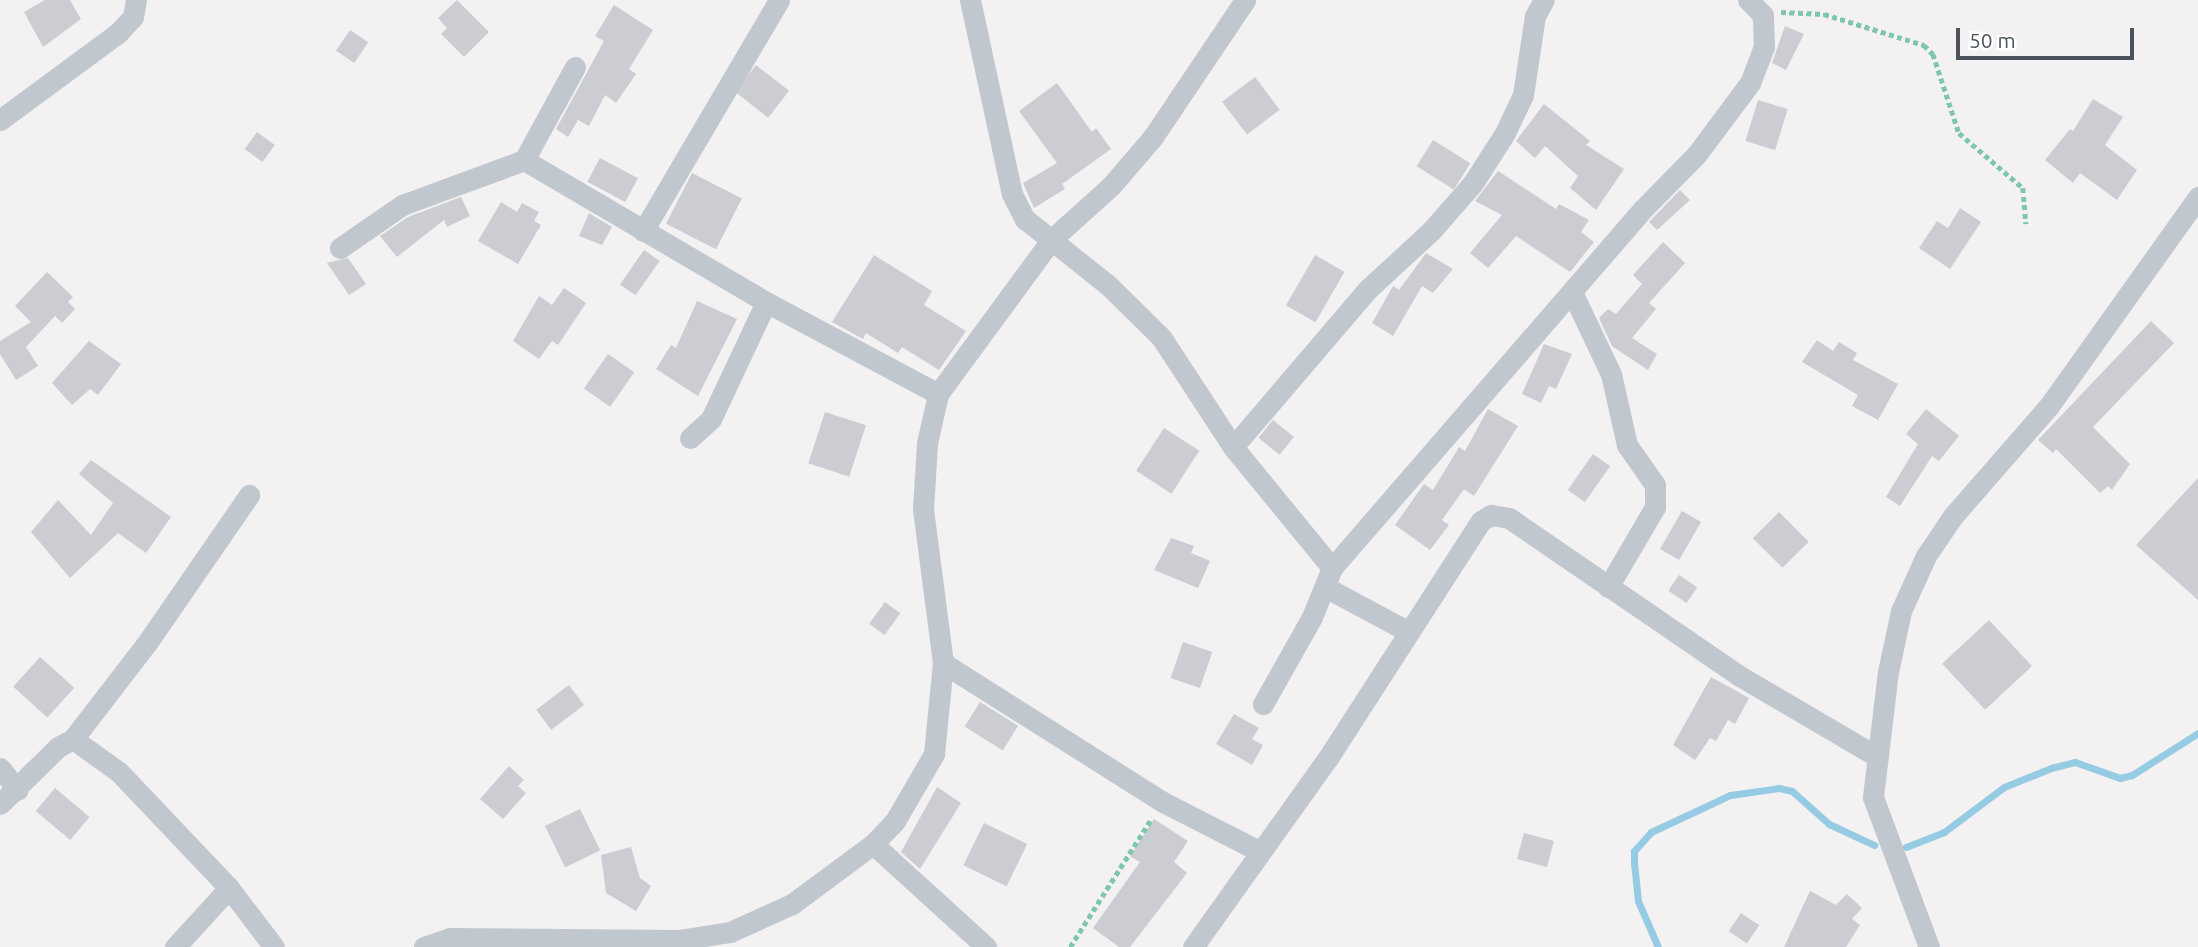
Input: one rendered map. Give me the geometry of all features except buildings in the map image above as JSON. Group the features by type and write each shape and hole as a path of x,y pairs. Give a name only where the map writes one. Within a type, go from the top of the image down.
{"street":[{"path":"0,120 118,33 133,17 136,0"},
{"path":"643,231 779,0"},
{"path":"970,0 1012,194 1025,219 1108,285 1161,337 1233,447 1330,578 1409,632"},
{"path":"424,947 450,938 680,940 730,932 792,904 873,844 895,821 934,754 943,663 922,509 927,443 938,394 1051,240 1111,186 1153,136 1245,0"},
{"path":"1233,447 1368,289 1432,231 1473,183 1505,133 1523,95 1535,16 1544,0"},
{"path":"1263,704 1330,578 1572,292 1697,153 1750,83 1764,47 1756,7"},
{"path":"340,247 402,205 524,160 575,67"},
{"path":"524,160 766,302 938,394"},
{"path":"1929,947 1873,797 1888,672 1901,611 1926,556 1953,516 2049,406 2198,197"},
{"path":"1572,292 1611,374 1627,444 1655,485 1655,507 1608,587"},
{"path":"690,438 711,419 766,302"},
{"path":"0,804 18,790 58,747 73,740 147,643 249,495"},
{"path":"1193,947 1328,758 1481,522 1491,515 1509,518 1738,675 1878,757"},
{"path":"943,663 1163,802 1259,851"},
{"path":"73,740 118,772 229,888 274,947"},
{"path":"0,768 18,790"},
{"path":"873,844 986,947"},
{"path":"175,947 229,888"}],"path":[{"path":"1756,7 1825,14 1924,46 1933,54 1959,133 2023,188 2026,224"},
{"path":"1070,947 1163,802"}],"waterway":[{"path":"1906,847 1944,832 2004,787 2051,768 2075,762 2120,778 2132,775 2198,733"},
{"path":"1658,947 1638,901 1634,863 1634,851 1651,832 1730,795 1779,788 1792,791 1829,824 1874,845"}]}
